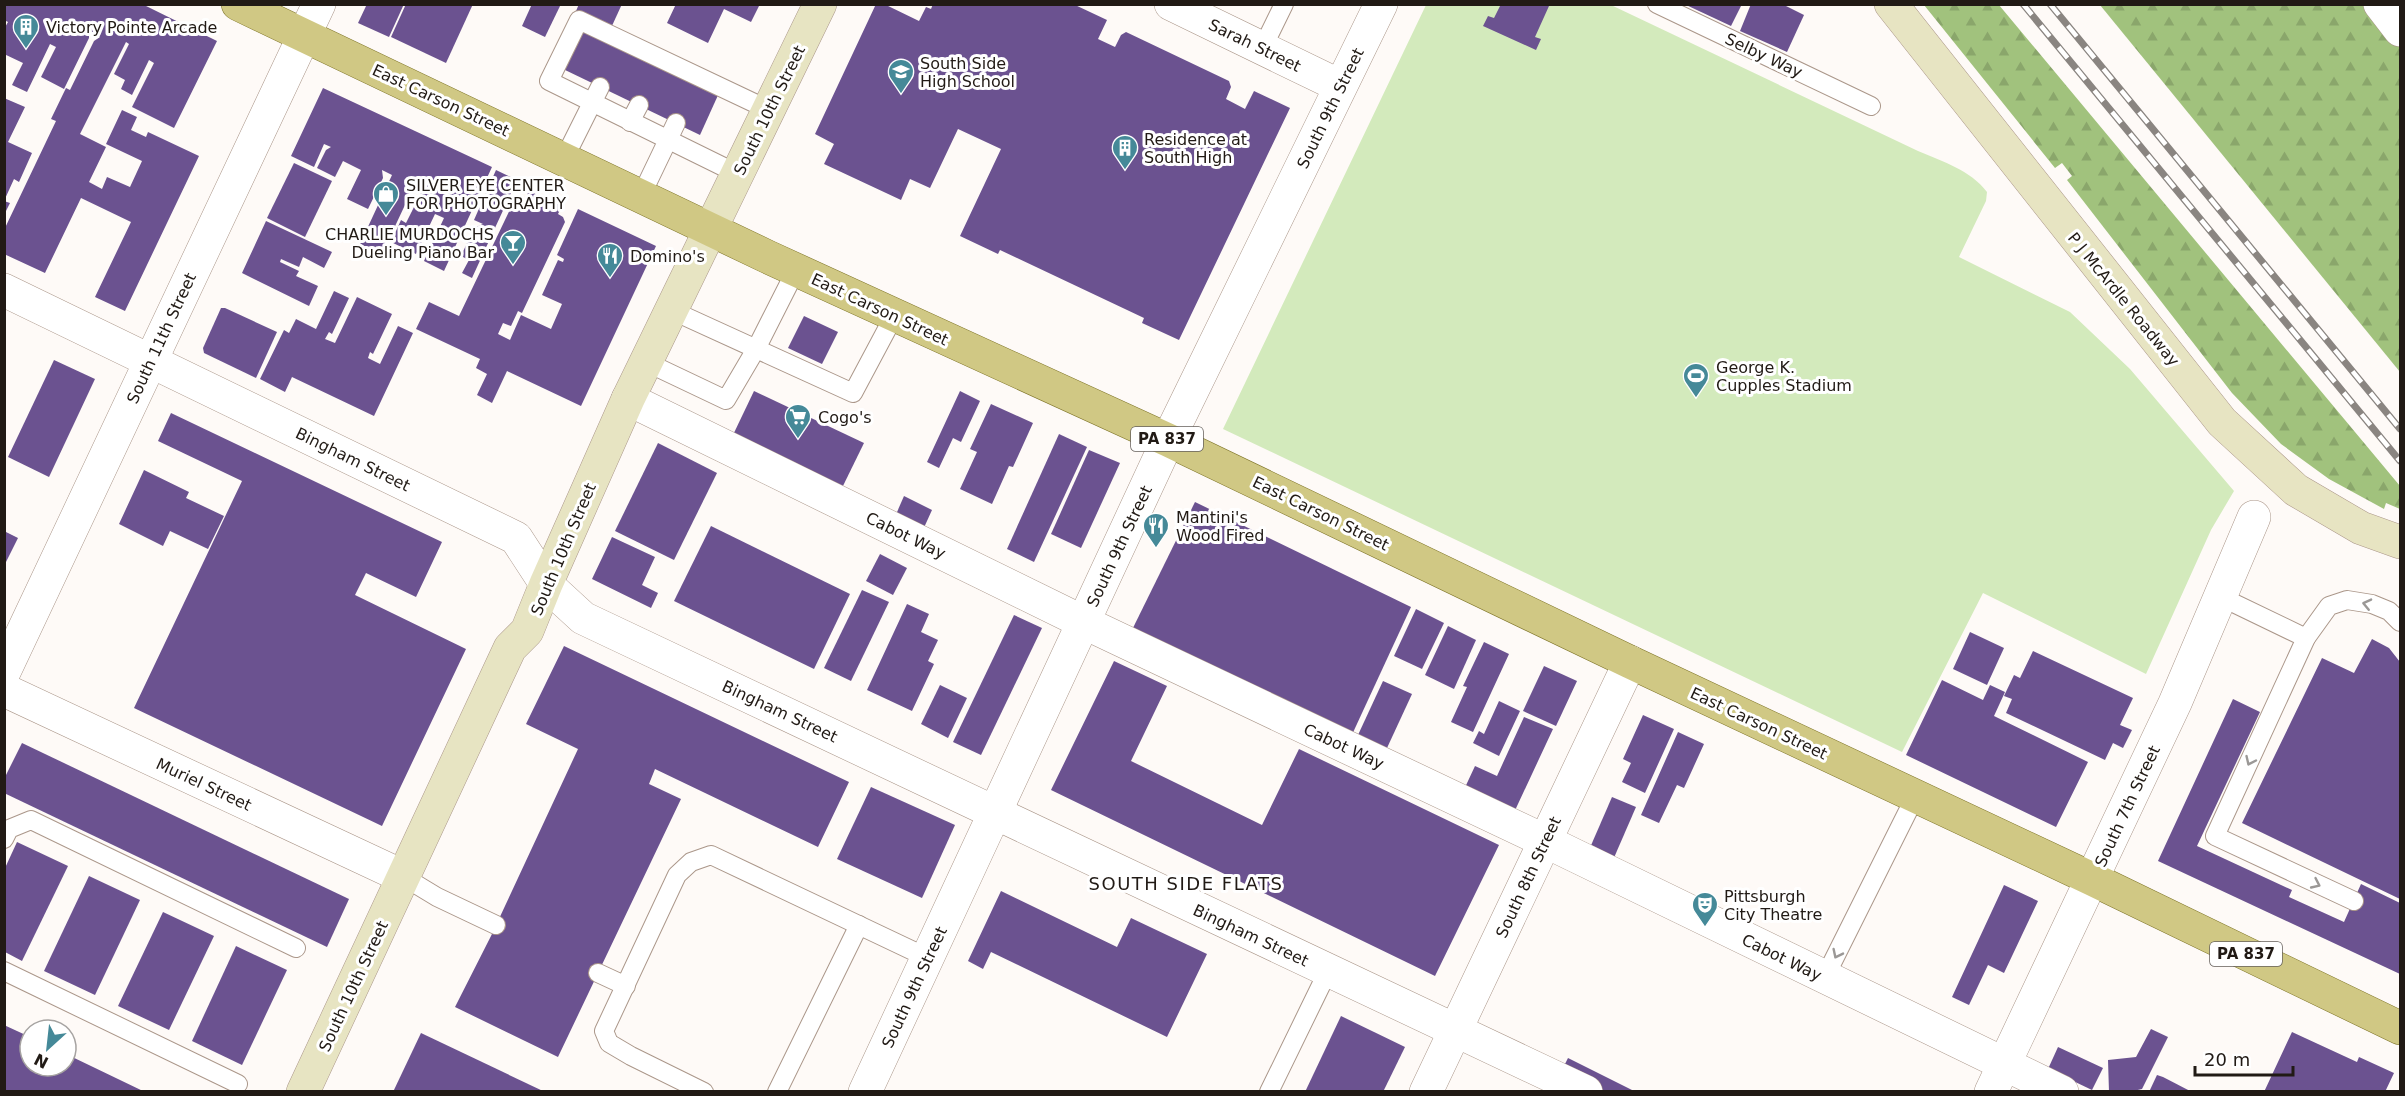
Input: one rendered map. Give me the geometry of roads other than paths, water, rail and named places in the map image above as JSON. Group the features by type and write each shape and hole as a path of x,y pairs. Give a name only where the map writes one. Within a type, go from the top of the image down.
{"main road":[{"name":"East Carson Street","path":"238,4 894,316 1168,440 1630,662 2092,879 2400,1028"},
{"name":"South 10th Street","path":"303,1092 510,648 527,632 628,399 820,4"},
{"name":"P J McArdle Roadway","path":"1891,4 2222,422 2296,490 2361,528 2400,542"}],"street":[{"name":"South 11th Street","path":"4,672 319,4"},
{"name":"Sarah Street","path":"1170,4 1340,86"},
{"name":"South 9th Street","path":"865,1092 1168,440 1381,4"},
{"path":"2380,4 2400,30"},
{"name":"Bingham Street","path":"4,290 516,538 546,584 583,618 1586,1092"},
{"name":"Cabot Way","path":"628,399 1083,622 1545,841 1825,977 1998,1078 2062,1092"},
{"name":"South 7th Street","path":"1998,1078 2175,704 2254,517"},
{"name":"South 8th Street","path":"1426,1092 1630,662"},
{"name":"Muriel Street","path":"4,690 404,877"}],"lane":[{"path":"1262,48 1284,4"},
{"name":"Selby Way","path":"1657,4 1871,105"},
{"path":"738,174 630,122 596,94 549,81 579,20 697,80 769,110"},
{"path":"564,159 596,94"},
{"path":"630,122 639,105"},
{"path":"641,196 676,123"},
{"path":"646,362 726,400 756,349 796,270"},
{"path":"671,310 853,393 894,316"},
{"path":"2221,597 2306,638"},
{"path":"2354,902 2215,836 2306,638 2329,606 2347,600 2372,604 2389,612 2400,622"},
{"path":"1825,977 1915,797"},
{"path":"4,839 9,829 31,820 296,948"},
{"path":"704,1092 609,1043 604,1031 677,875 691,862 711,855 928,958"},
{"path":"404,877 437,897 496,925"},
{"path":"777,1092 859,925"},
{"path":"4,971 238,1084"},
{"path":"1269,1092 1328,971"},
{"path":"598,973 626,986"}],"railway":[{"path":"2023,4 2400,461"},
{"path":"2050,4 2400,429"}],"place":[{"name":"Victory Pointe Arcade","path":"26,50"},
{"name":"South Side High School","path":"901,95"},
{"name":"Residence at South High","path":"1125,171"},
{"name":"SILVER EYE CENTER FOR PHOTOGRAPHY","path":"386,217"},
{"name":"CHARLIE MURDOCHS Dueling Piano Bar","path":"513,266"},
{"name":"Domino's","path":"610,279"},
{"name":"George K. Cupples Stadium","path":"1696,399"},
{"name":"Cogo's","path":"798,440"},
{"name":"Mantini's Wood Fired","path":"1156,549"},
{"name":"Pittsburgh City Theatre","path":"1705,928"}],"district":[{"name":"SOUTH SIDE FLATS","path":"1186,884"}]}
